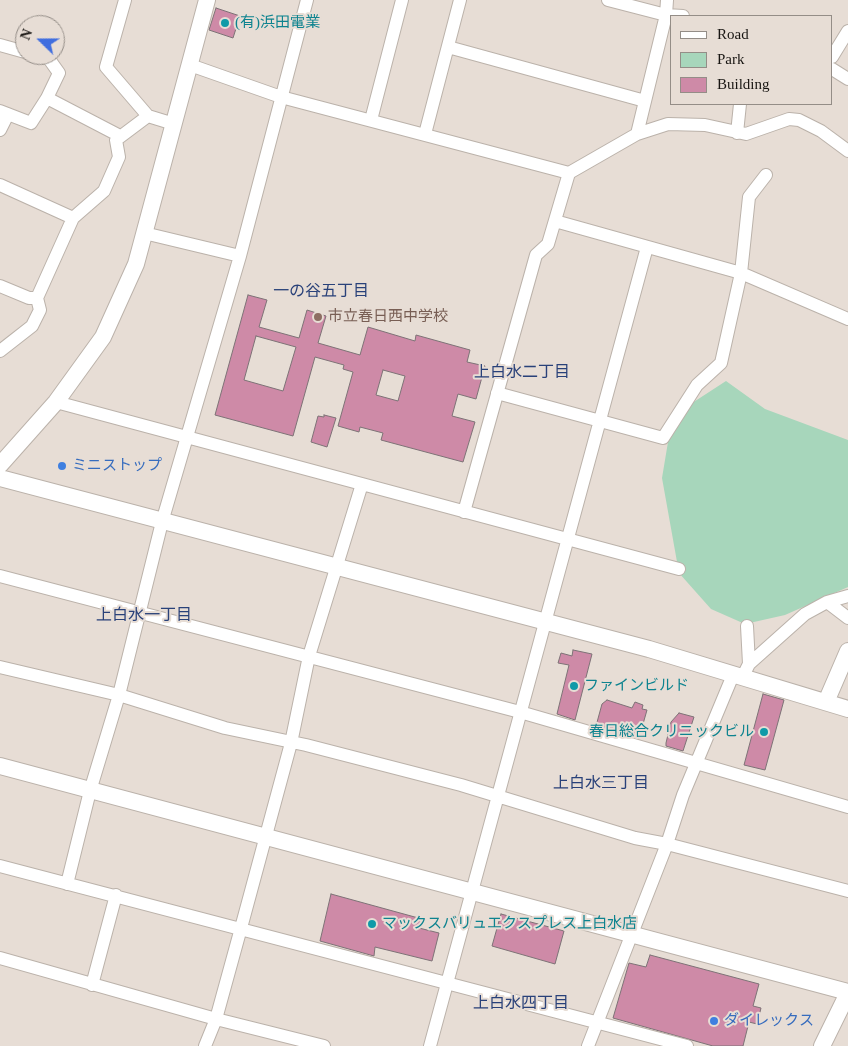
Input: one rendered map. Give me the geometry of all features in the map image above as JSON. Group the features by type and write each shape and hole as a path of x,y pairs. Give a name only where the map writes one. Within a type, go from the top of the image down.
{"street":[{"path":"125,0 106,67 148,116 174,124"},
{"path":"0,465 56,402 103,337 136,264 207,0"},
{"path":"67,884 90,791 119,695 162,522 240,256 307,0"},
{"path":"371,120 402,0"},
{"path":"425,134 460,0"},
{"path":"608,0 670,15"},
{"path":"637,134 666,15 667,0"},
{"path":"833,55 848,31"},
{"path":"0,45 15,49"},
{"path":"448,47 645,101"},
{"path":"0,130 4,112 31,123 47,98 59,73 53,65"},
{"path":"190,65 281,96 569,174"},
{"path":"833,70 848,79"},
{"path":"47,98 120,136"},
{"path":"737,133 740,105"},
{"path":"0,351 32,326 40,310 37,298 73,218 104,191 119,158 116,140 148,116"},
{"path":"464,512 536,254 548,244 569,174 637,134 668,124 705,125 746,134 789,119 798,120 821,131 848,151"},
{"path":"497,393 663,438 697,385 721,363 741,273 749,197 766,174"},
{"path":"0,185 73,218"},
{"path":"555,221 741,273 848,320"},
{"path":"144,233 240,256"},
{"path":"430,1046 544,621 569,540 647,247"},
{"path":"0,286 29,298 37,298"},
{"path":"56,402 188,436 679,570"},
{"path":"0,478 162,522 741,672 848,709"},
{"path":"205,1046 216,1019 291,743 310,656 362,484"},
{"path":"0,576 520,712 848,807"},
{"path":"741,672 805,614 827,602 848,596"},
{"path":"827,602 848,618"},
{"path":"588,1046 667,844 683,794 741,672 747,626"},
{"path":"826,702 848,651"},
{"path":"0,666 119,695 225,728 415,773 635,838 667,844 848,891"},
{"path":"0,766 848,992 822,1046"},
{"path":"0,866 687,1046"},
{"path":"92,985 116,895"},
{"path":"0,958 216,1019 324,1046"}],"green space":[{"path":"726,381 765,409 848,440 848,587 785,615 745,624 711,609 679,573 662,478 668,442 686,407"}],"building":[{"name":"(有)浜田電業","path":"216,8 240,16 233,38 209,30"},
{"path":"248,295 267,300 259,327 299,338 307,310 326,316 318,343 360,355 368,327 415,341 416,335 470,350 467,362 485,366 476,399 458,394 452,416 475,422 463,462 381,440 383,433 360,427 359,432 338,426 353,372 343,369 344,365 315,357 293,436 215,415","holes":["256,336 296,347 283,391 244,380","383,370 405,376 398,401 376,395"]},
{"path":"324,415 336,418 327,447 311,442 318,416 324,417"},
{"name":"ファインビルド","path":"573,650 592,654 575,720 557,714 569,665 558,663 561,653 572,656"},
{"name":"春日総合クリニックビル","path":"763,694 784,700 765,770 744,765"},
{"path":"607,700 632,708 635,702 643,705 642,709 647,710 639,738 596,726 602,704"},
{"path":"679,713 694,717 683,751 666,746 671,722"},
{"name":"マックスバリュエクスプレス上白水店","path":"331,894 422,919 419,928 439,933 432,961 375,947 374,956 320,941"},
{"path":"501,914 564,931 555,964 492,946"},
{"path":"650,955 759,984 753,1006 761,1008 757,1024 749,1022 743,1046 713,1046 613,1018 629,963 646,967"}],"place":[{"name":"(有)浜田電業","path":"225,23"},
{"name":"市立春日西中学校","path":"318,317"},
{"name":"ミニストップ","path":"62,466"},
{"name":"ファインビルド","path":"574,686"},
{"name":"春日総合クリニックビル","path":"764,732"},
{"name":"マックスバリュエクスプレス上白水店","path":"372,924"},
{"name":"ダイレックス","path":"714,1021"}],"district":[{"name":"一の谷五丁目","path":"321,292"},
{"name":"上白水二丁目","path":"522,373"},
{"name":"上白水一丁目","path":"144,616"},
{"name":"上白水三丁目","path":"601,784"},
{"name":"上白水四丁目","path":"521,1004"}]}
